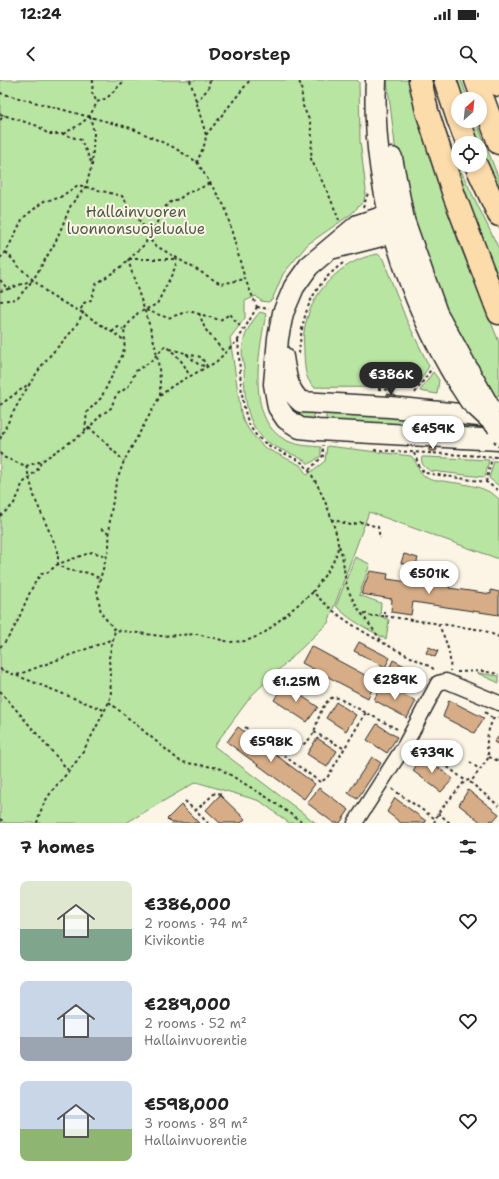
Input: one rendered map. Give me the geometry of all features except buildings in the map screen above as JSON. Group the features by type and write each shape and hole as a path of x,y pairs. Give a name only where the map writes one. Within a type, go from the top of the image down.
{"highway":[{"path":"420,80 427,111 454,195 497,306"},
{"path":"445,80 451,98"},
{"path":"476,80 499,143"},
{"path":"497,80 499,85"},
{"path":"479,172 499,215"}],"street":[{"path":"376,80 374,110 378,155 395,223 424,318 444,360 466,382 475,406 497,434"},
{"path":"382,80 391,154 395,223"},
{"path":"395,223 358,225 338,255 309,266 294,287 283,312 278,338 274,384 278,407 286,419 300,428 318,430 497,434"},
{"path":"278,338 288,384 293,395 301,402 390,407 497,434"},
{"path":"355,823 402,751 438,683 446,681 499,703"}],"path":[{"path":"93,80 92,93 97,102"},
{"path":"63,134 86,121 97,102 107,98 125,80"},
{"path":"190,80 206,135 205,143 197,162"},
{"path":"196,102 208,89 210,80"},
{"path":"206,135 250,80"},
{"path":"294,80 299,82 301,86 303,106 310,122 312,137 311,159 329,195 340,225"},
{"path":"0,93 131,128 173,147 197,162 225,207 245,279 257,307"},
{"path":"0,114 38,126 48,134 63,134 81,140 92,165"},
{"path":"0,120 5,115"},
{"path":"0,301 17,299 33,280 55,242 71,205 86,186 92,165 94,133 90,116"},
{"path":"0,439 13,411 44,363 79,323 83,313 82,309 84,303 91,300 96,284 121,267 146,243 147,233 155,226 166,206 172,201 179,199 186,193 201,188 210,182"},
{"path":"0,258 6,252 23,218 44,201 59,198 78,185 86,186 110,195 122,196 153,244 221,284 245,279"},
{"path":"6,252 51,296 83,313 125,341"},
{"path":"298,355 304,317 310,300 338,255"},
{"path":"128,259 177,259"},
{"path":"128,259 134,281 146,310 158,354 161,374 160,396"},
{"path":"85,432 87,412 101,398 123,354 125,341 124,330 138,313 157,304 175,268 177,259"},
{"path":"0,280 8,289"},
{"path":"0,291 33,280"},
{"path":"269,316 270,309 273,304"},
{"path":"257,307 270,309"},
{"path":"238,340 245,410 250,427 267,445 301,462 309,470 331,519 337,543 338,548 331,565 313,592 263,634 246,641 230,642 197,634 161,636 115,630 101,613 97,590 107,556 116,483 124,461 160,396 172,386 207,367 225,353 238,340 257,307"},
{"path":"146,310 168,318 189,311 220,320 230,314 243,330"},
{"path":"199,313 205,330 225,353"},
{"path":"112,332 118,328 124,330"},
{"path":"0,452 3,457 26,466 42,461 85,432 100,416 111,408 116,396 128,387 136,371 150,362 165,346 201,357 207,367"},
{"path":"168,348 186,368 189,377"},
{"path":"185,353 198,364 207,367"},
{"path":"415,393 430,371"},
{"path":"0,405 32,382"},
{"path":"376,390 396,391"},
{"path":"409,393 423,394"},
{"path":"90,427 124,461"},
{"path":"372,449 414,453 497,434"},
{"path":"497,434 499,457"},
{"path":"486,482 497,434"},
{"path":"317,444 329,444"},
{"path":"309,470 323,456 323,447"},
{"path":"414,453 420,468 425,473 486,482 499,490"},
{"path":"0,516 14,505 22,484 37,470 42,461"},
{"path":"26,466 30,476 35,499 58,551 58,564 63,569 70,572 87,573 100,578"},
{"path":"331,519 340,523 351,525 360,522 378,527 380,538"},
{"path":"101,529 109,533"},
{"path":"337,543 342,554 348,588 353,599 382,643"},
{"path":"0,647 14,629 26,596 40,574 47,573 58,564 92,552 107,556"},
{"path":"313,592 346,621 382,643 431,667 438,674"},
{"path":"384,611 384,616"},
{"path":"362,612 371,616 384,616 483,630 499,636"},
{"path":"438,624 444,635 451,664 450,672 482,671 499,674"},
{"path":"37,823 48,796 78,758 109,702 111,695 109,658 115,630"},
{"path":"16,676 113,639"},
{"path":"0,669 104,710"},
{"path":"0,691 68,770"},
{"path":"281,753 300,746 314,732 323,708 333,697 366,712 404,733"},
{"path":"109,702 181,762 219,768 268,798 303,823"},
{"path":"245,727 320,782 327,778 366,712"},
{"path":"434,823 438,813 465,782 469,781 489,757 486,743 487,735 492,719 499,716"},
{"path":"314,732 345,749"},
{"path":"416,743 469,781 499,806"},
{"path":"489,757 499,761"},
{"path":"470,762 479,770"},
{"path":"394,790 435,819"},
{"path":"195,811 215,793 224,794"},
{"path":"186,802 208,823"},
{"path":"438,813 450,823"},
{"path":"0,819 5,823"}],"green space":[{"name":"Hallainvuoren luonnonsuojelualue","path":"0,80 357,80 359,82 360,141 366,190 364,201 350,215 308,244 283,274 272,300 268,302 261,301 256,296 245,301 245,318 230,338 241,413 244,422 251,433 265,448 300,465 307,475 325,461 327,446 411,456 415,460 421,473 429,479 472,486 493,494 499,499 499,559 369,512 328,623 252,695 214,746 316,823 289,823 260,801 196,782 126,823 0,823"},
{"path":"387,80 413,80 457,238 499,342 499,395 492,398 428,276 397,161"},
{"path":"452,80 461,80 465,92 456,92"},
{"path":"436,103 451,145 451,156"},
{"path":"470,128 479,128 482,136 472,136"},
{"path":"487,149 499,179 499,196 487,170"},
{"path":"455,172 461,172 499,249 499,296 476,245"},
{"path":"378,254 383,259 406,319 429,366 415,389 377,387 314,387 308,380 306,372 304,339 307,318 312,305 320,292 339,271 351,263"},
{"path":"260,312 266,314 258,366 260,403 266,420 275,433 290,442 306,446 321,447 321,456 309,464 267,442 256,430 249,414 245,396 242,347 247,331"},
{"path":"433,372 439,380 437,394 420,391"},
{"path":"285,389 313,409 314,424 294,415 284,401"},
{"path":"326,408 470,421 482,435 326,424"},
{"path":"422,457 489,460 485,477 483,477 431,471 424,466"},
{"path":"494,461 499,461 499,486 489,478"},
{"path":"355,557 370,564 359,595 381,603 380,616 389,620 386,639 353,620 336,606"},
{"path":"477,673 499,676 499,683"}]}
